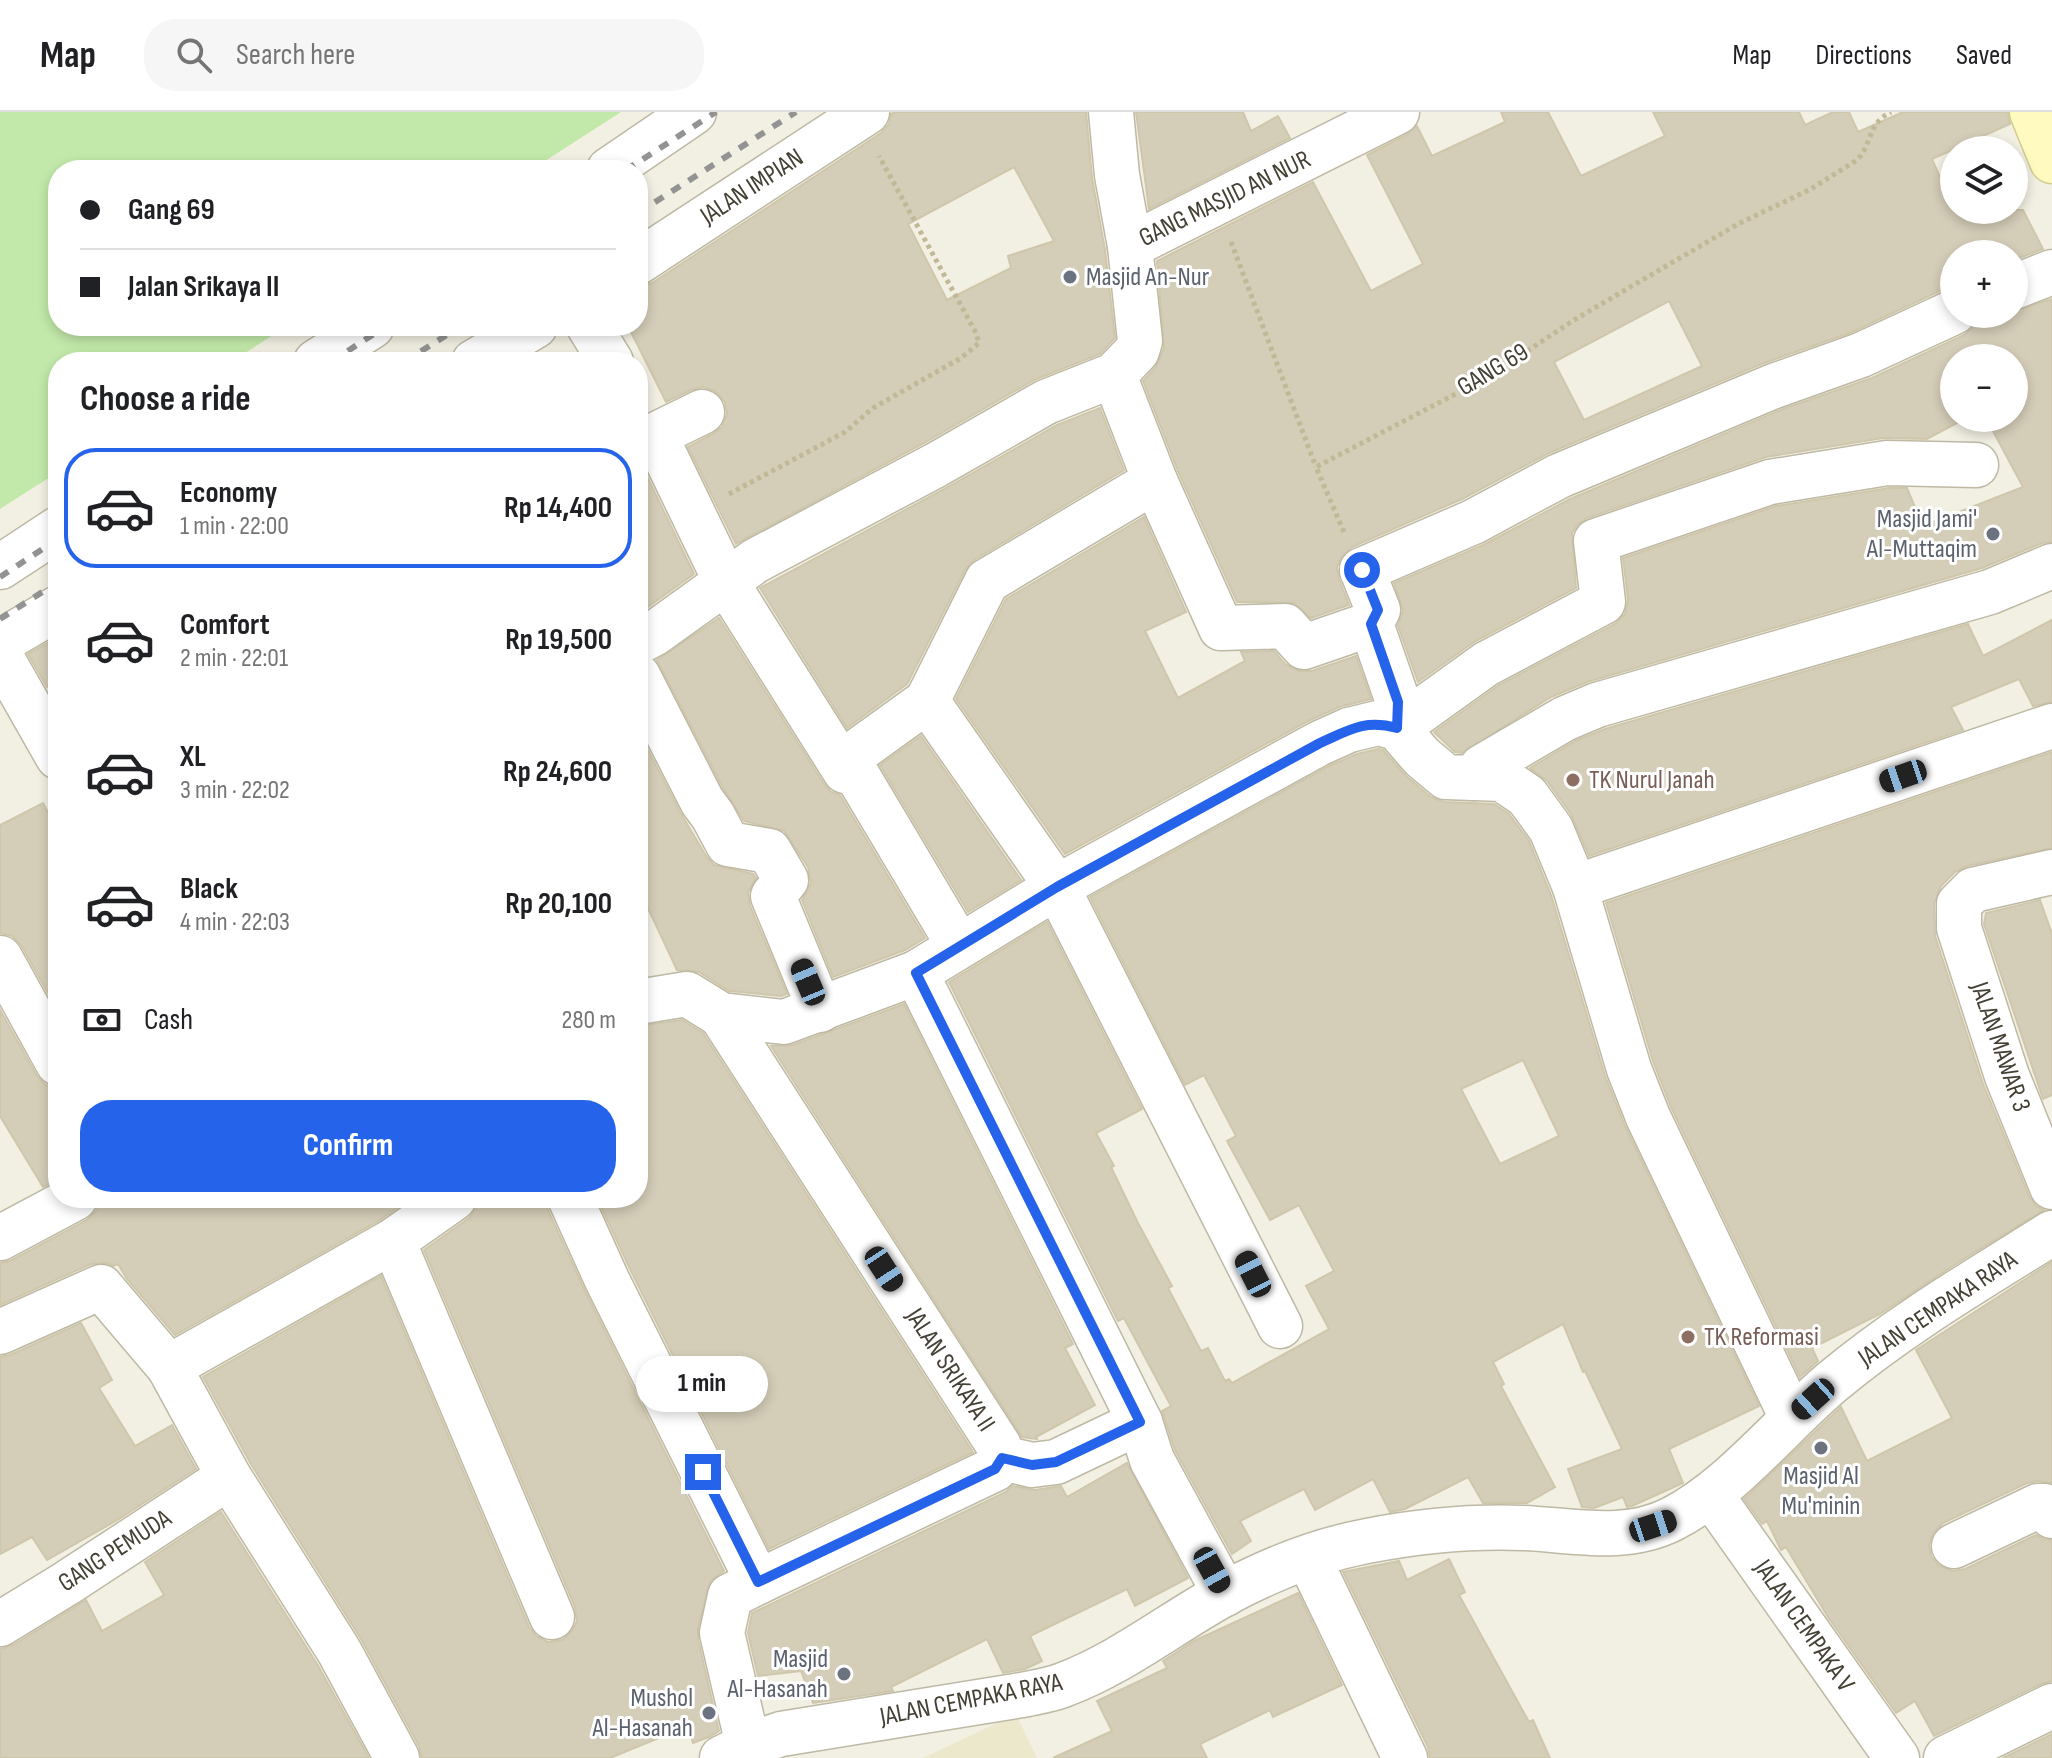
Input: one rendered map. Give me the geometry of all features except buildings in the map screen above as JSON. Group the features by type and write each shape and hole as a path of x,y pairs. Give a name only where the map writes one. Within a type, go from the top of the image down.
{"main road":[{"path":"2032,112 2052,161"}],"street":[{"path":"624,160 694,112"},
{"name":"GANG MASJID AN NUR","path":"1111,112 1117,175 1130,246 1397,112"},
{"name":"JALAN IMPIAN","path":"648,255 862,115"},
{"path":"648,637 755,561 936,465 1046,402 1114,375 1137,351 1140,341 1130,246"},
{"path":"2028,281 2052,272"},
{"path":"1114,375 1155,481 1221,628 1285,626 1304,647 1371,624 1378,610 1362,570 1473,522 1559,476 1774,386 1861,355 1940,318"},
{"path":"332,352 356,336"},
{"path":"491,352 518,336"},
{"path":"648,422 702,412"},
{"path":"648,426 726,582 845,771 853,768"},
{"path":"1397,728 1486,664 1603,602 1596,541 1770,482 1887,463 1976,465"},
{"path":"959,946 853,768 852,755 927,701 987,581 1155,481"},
{"path":"0,567 48,536"},
{"path":"1474,778 1482,767 1564,719 1597,705 1990,592 2052,566"},
{"path":"0,642 48,614"},
{"path":"1371,624 1398,702 1397,728"},
{"path":"0,655 48,739"},
{"path":"648,696 702,801 728,844 769,851 786,880 773,896 820,1010"},
{"path":"927,701 1057,887 1280,1326"},
{"path":"648,997 687,994 721,1015 784,1022 820,1010 916,973 1057,887 1320,743 1349,730 1378,723 1397,728 1422,757 1446,777 1502,779 1527,796 1551,829 1575,887 1629,1069 1648,1117 1792,1418"},
{"path":"1575,887 2052,726"},
{"name":"JALAN MAWAR 3","path":"2052,872 1973,890 1959,904 1959,928 2002,1061 2052,1187"},
{"path":"0,958 48,1045"},
{"path":"916,973 1140,1422 1152,1460 1225,1594"},
{"name":"JALAN SRIKAYA II","path":"721,1015 999,1446 1002,1458 995,1469 730,1596 722,1633 735,1751"},
{"path":"0,1238 56,1208"},
{"path":"169,1367 393,1241 440,1208"},
{"path":"575,1208 607,1280 758,1582"},
{"name":"JALAN CEMPAKA RAYA","path":"735,1751 781,1734 1061,1686 1101,1668 1225,1594 1267,1573 1365,1541 1453,1528 1524,1528 1596,1534 1635,1532 1671,1520 1711,1495 1834,1381 1911,1322 2052,1233"},
{"path":"393,1241 552,1617"},
{"path":"0,1332 101,1287 169,1367 229,1477 339,1651 397,1758"},
{"path":"1002,1458 1032,1465 1056,1462 1140,1422"},
{"name":"GANG PEMUDA","path":"0,1624 229,1477"},
{"name":"JALAN CEMPAKA V","path":"1711,1495 1897,1758"},
{"path":"1954,1546 2038,1506 2044,1506 2052,1516"},
{"path":"1309,1559 1405,1758"},
{"path":"1946,1758 2052,1706"}],"path":[{"name":"GANG 69","path":"1316,467 1488,377 1574,320 1738,224 1811,189 1857,160 1863,154 1874,124 1891,112"},
{"path":"693,513 845,432 873,408 961,358 979,343 862,115"},
{"path":"1216,203 1316,467 1362,570"}],"shaded area":[{"path":"1016,1714 1037,1758 923,1758"}],"green space":[{"path":"0,112 621,112 547,160 48,160 48,336 271,336 247,352 48,352 48,478 0,509"}],"railway":[{"path":"642,160 716,112"},
{"path":"648,207 796,112"},
{"path":"346,352 371,336"},
{"path":"420,352 445,336"},
{"path":"0,577 48,546"},
{"path":"0,619 48,588"}],"place":[{"name":"Masjid An-Nur","path":"1070,277"},
{"name":"Masjid Jami' Al-Muttaqim","path":"1993,534"},
{"name":"TK Nurul Janah","path":"1573,780"},
{"name":"TK Reformasi","path":"1688,1337"},
{"name":"Masjid Al Mu'minin","path":"1821,1448"},
{"name":"Masjid Al-Hasanah","path":"844,1674"},
{"name":"Mushol Al-Hasanah","path":"709,1713"}],"route":[{"path":"703,1472 758,1582 995,1469 1002,1458 1032,1465 1056,1462 1140,1422 916,973 1057,887 1320,743 1349,730 1378,723 1397,728 1398,702 1371,624 1378,610 1362,570"}]}
